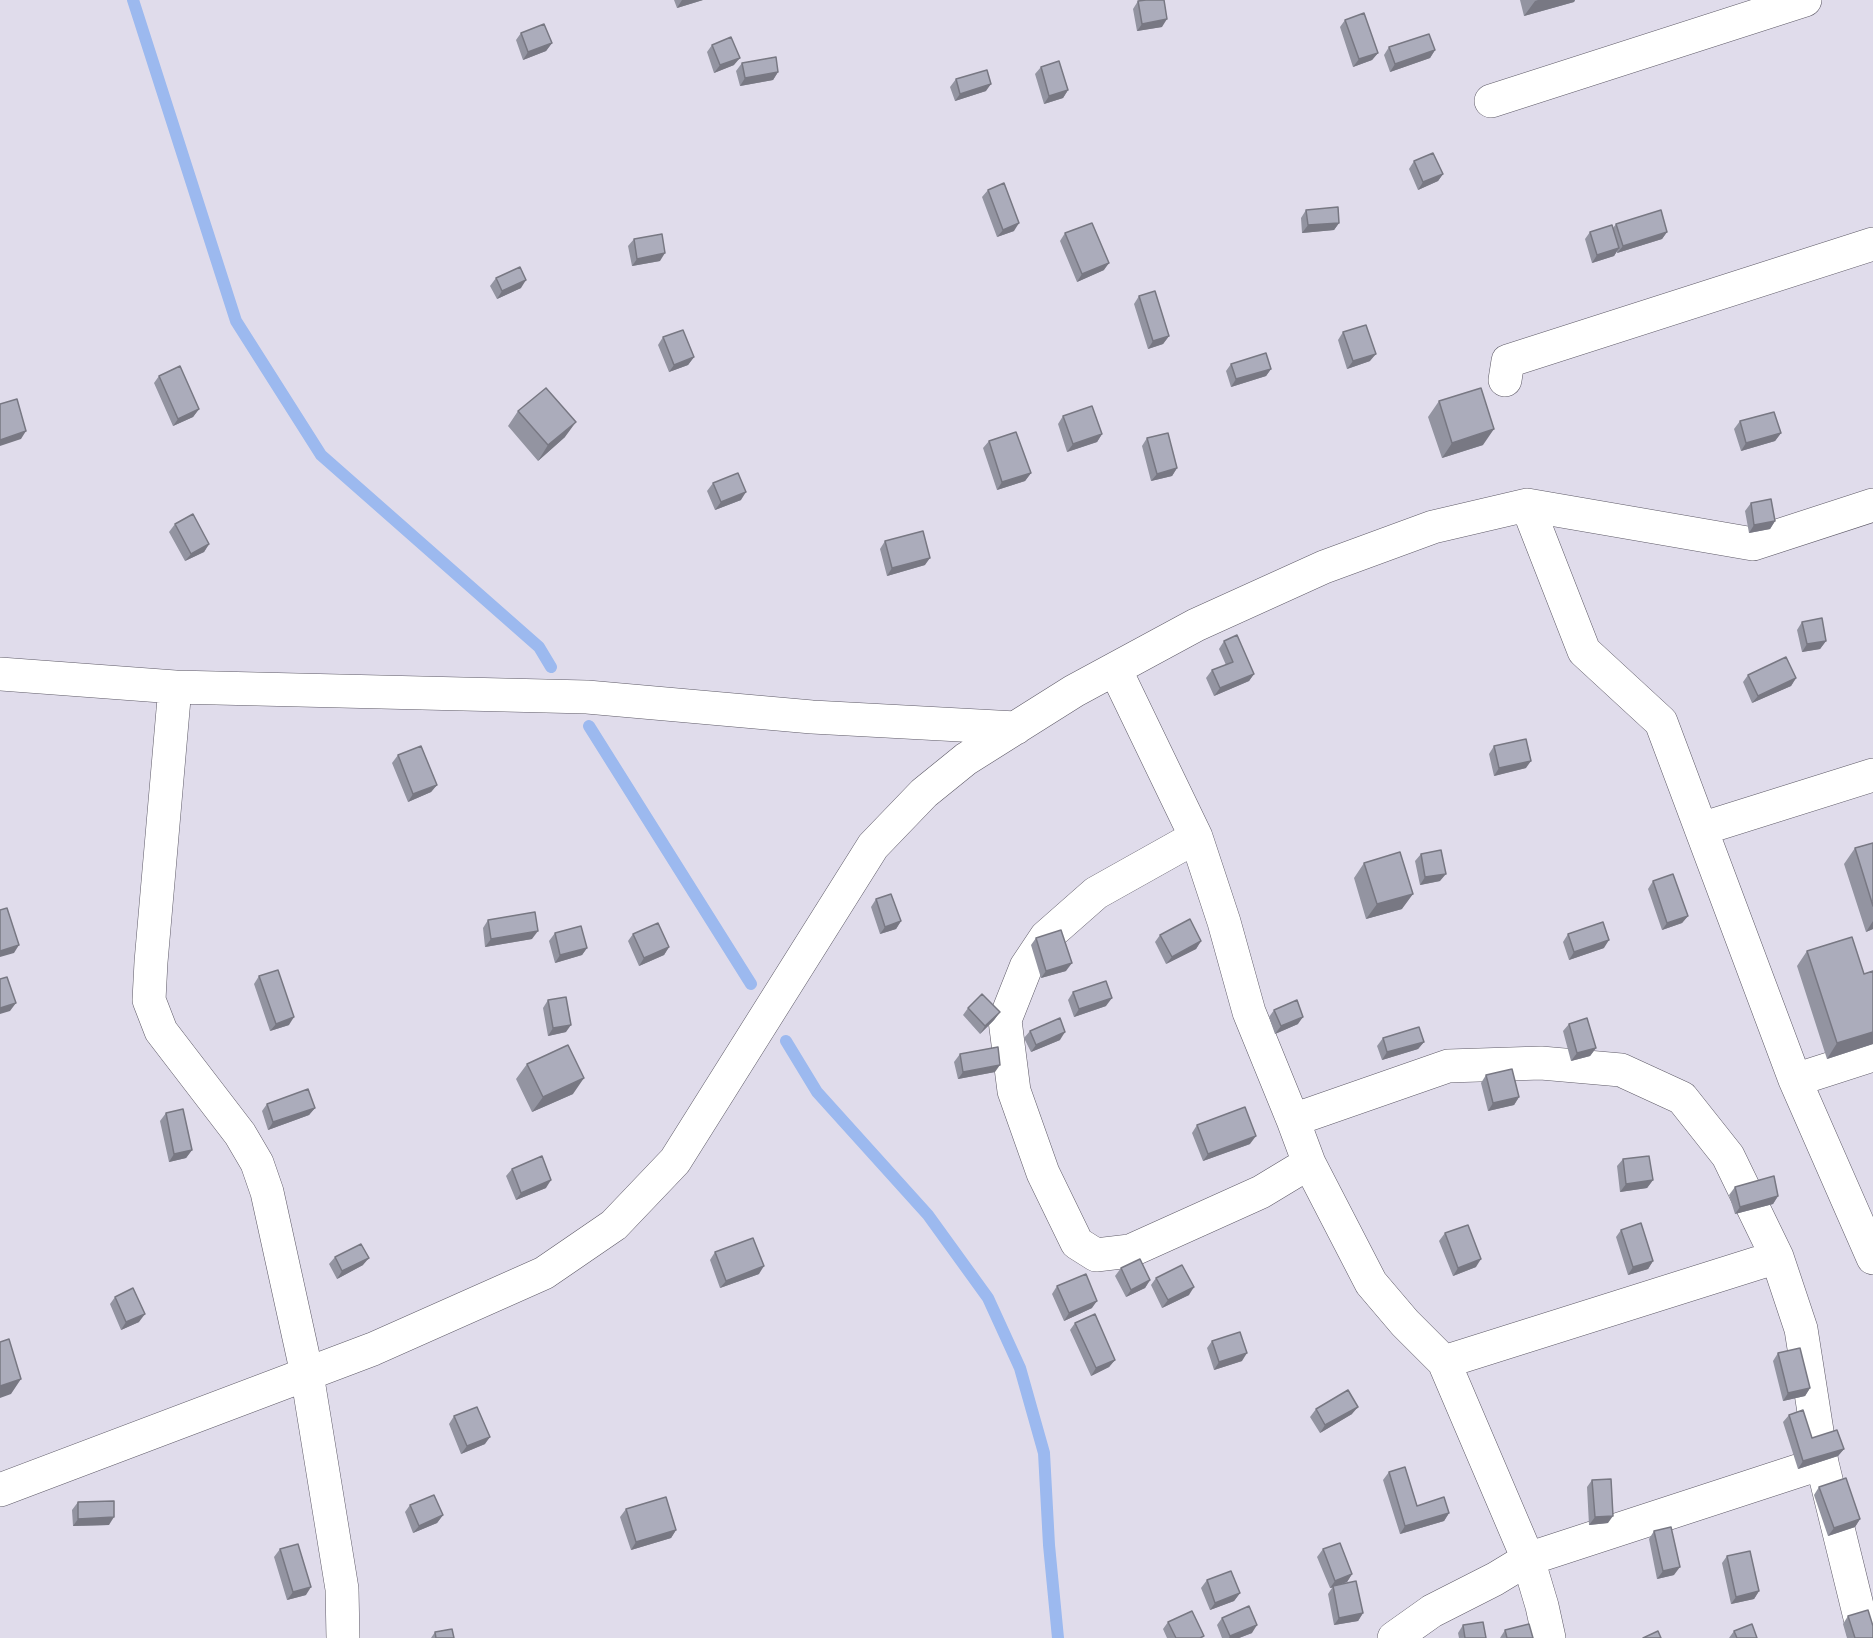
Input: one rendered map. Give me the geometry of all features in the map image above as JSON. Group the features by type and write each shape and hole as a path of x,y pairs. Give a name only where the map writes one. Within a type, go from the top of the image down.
{"street":[{"path":"1491,101 1805,0"},
{"path":"1505,380 1508,361 1873,244"},
{"path":"0,1490 373,1350 544,1273 614,1226 675,1161 873,846 924,793 966,759 1074,691 1196,625 1324,567 1433,527 1527,505 1753,544 1873,505"},
{"path":"1527,505 1584,651 1661,722 1795,1080 1873,1258"},
{"path":"1114,669 1196,837 1224,922 1249,1012 1309,1163 1371,1282 1405,1323 1444,1362 1528,1559 1549,1638"},
{"path":"0,674 175,687 587,697 812,717 1016,728"},
{"path":"175,687 149,1000 161,1031 240,1134 257,1163 267,1192 307,1374 342,1589 343,1638"},
{"path":"1701,829 1873,775"},
{"path":"1196,837 1096,893 1046,937 1026,967 1005,1020 1014,1091 1043,1173 1077,1242 1096,1255 1130,1251 1261,1192 1309,1163"},
{"path":"1795,1080 1873,1055"},
{"path":"1293,1120 1448,1066 1541,1063 1621,1070 1682,1098 1728,1156 1777,1257 1801,1329 1822,1463 1865,1638"},
{"path":"1444,1362 1777,1257"},
{"path":"1394,1638 1432,1611 1495,1579 1528,1559 1822,1463"}],"building":[{"path":"1164,0 1167,19 1142,24 1138,1"},
{"path":"1364,13 1378,53 1359,59 1345,20"},
{"path":"544,24 552,43 528,52 521,33"},
{"path":"1429,34 1435,50 1395,64 1389,47"},
{"path":"731,37 740,58 720,65 712,45"},
{"path":"776,57 778,72 745,78 742,63"},
{"path":"1059,61 1068,90 1049,96 1041,67"},
{"path":"987,70 991,84 960,94 956,79"},
{"path":"1433,153 1443,174 1423,182 1414,161"},
{"path":"1004,183 1019,223 1003,230 988,190"},
{"path":"1338,207 1339,223 1308,225 1306,210"},
{"path":"1661,210 1667,232 1623,246 1616,224"},
{"path":"1092,223 1109,263 1082,274 1065,233"},
{"path":"1612,225 1619,248 1597,255 1590,232"},
{"path":"662,234 665,253 637,259 634,239"},
{"path":"520,267 526,280 502,291 496,278"},
{"path":"1155,291 1169,336 1153,341 1139,296"},
{"path":"1366,325 1376,354 1353,361 1343,332"},
{"path":"683,330 694,357 674,365 663,337"},
{"path":"1266,353 1271,369 1236,379 1231,364"},
{"path":"180,366 199,409 178,419 159,376"},
{"path":"546,388 576,422 548,445 518,411"},
{"path":"1481,388 1494,429 1452,443 1439,401"},
{"path":"17,399 26,431 0,440 0,404"},
{"path":"1092,406 1102,434 1073,444 1063,416"},
{"path":"1774,412 1781,433 1746,443 1740,421"},
{"path":"1016,432 1031,473 1002,482 989,441"},
{"path":"1168,433 1177,468 1157,474 1147,438"},
{"path":"738,473 746,492 721,502 713,483"},
{"path":"1771,499 1775,521 1754,525 1751,503"},
{"path":"193,514 209,544 191,554 175,524"},
{"path":"923,531 930,558 892,568 885,541"},
{"path":"1822,618 1826,641 1807,644 1802,622"},
{"path":"1237,635 1254,674 1220,688 1212,670 1233,662 1224,641"},
{"path":"1786,657 1796,678 1758,696 1748,675"},
{"path":"1526,739 1531,761 1499,768 1494,746"},
{"path":"421,746 437,785 413,794 398,755"},
{"path":"1873,843 1873,906 1855,848"},
{"path":"1441,850 1446,874 1425,877 1421,854"},
{"path":"1400,852 1413,894 1377,904 1364,863"},
{"path":"1673,874 1688,916 1667,923 1653,881"},
{"path":"891,894 901,921 885,927 876,899"},
{"path":"7,908 19,945 0,951 0,910"},
{"path":"535,912 538,931 491,939 488,920"},
{"path":"1190,919 1201,941 1172,957 1160,935"},
{"path":"1603,922 1609,940 1574,952 1568,934"},
{"path":"658,923 669,947 644,958 633,934"},
{"path":"581,926 587,948 560,955 555,933"},
{"path":"1061,930 1072,963 1046,971 1036,938"},
{"path":"1852,937 1864,974 1873,971 1873,1032 1837,1043 1807,951"},
{"path":"278,970 294,1017 276,1024 259,976"},
{"path":"7,977 16,1003 0,1008 0,979"},
{"path":"1106,981 1112,998 1079,1009 1073,992"},
{"path":"982,994 1000,1012 985,1026 968,1008"},
{"path":"566,997 571,1025 553,1028 548,1000"},
{"path":"1297,1000 1303,1017 1281,1026 1274,1010"},
{"path":"1060,1018 1065,1032 1036,1045 1030,1031"},
{"path":"1587,1018 1596,1048 1577,1053 1569,1024"},
{"path":"1419,1027 1424,1042 1387,1052 1383,1038"},
{"path":"568,1045 584,1078 543,1097 527,1064"},
{"path":"998,1047 1000,1065 963,1072 960,1054"},
{"path":"1512,1069 1519,1097 1493,1103 1486,1075"},
{"path":"308,1089 315,1108 273,1122 267,1104"},
{"path":"1245,1107 1256,1136 1208,1154 1197,1125"},
{"path":"183,1109 192,1150 174,1154 166,1113"},
{"path":"542,1156 551,1180 521,1193 512,1169"},
{"path":"1649,1156 1653,1180 1626,1184 1623,1159"},
{"path":"1774,1176 1778,1196 1740,1207 1735,1187"},
{"path":"1641,1223 1653,1261 1633,1267 1621,1230"},
{"path":"1468,1225 1481,1259 1458,1268 1445,1233"},
{"path":"753,1238 764,1266 726,1281 715,1252"},
{"path":"361,1244 369,1258 342,1271 335,1257"},
{"path":"1140,1259 1150,1280 1131,1290 1121,1268"},
{"path":"1182,1265 1194,1287 1168,1300 1156,1278"},
{"path":"1086,1274 1097,1301 1069,1313 1057,1286"},
{"path":"133,1288 145,1314 126,1322 115,1297"},
{"path":"1095,1314 1115,1360 1096,1368 1075,1323"},
{"path":"1240,1332 1247,1353 1219,1362 1212,1341"},
{"path":"9,1339 21,1379 0,1386 0,1342"},
{"path":"1800,1348 1810,1388 1788,1393 1778,1353"},
{"path":"1348,1390 1358,1407 1325,1425 1316,1409"},
{"path":"477,1407 490,1437 467,1446 454,1416"},
{"path":"1803,1410 1812,1438 1837,1430 1844,1449 1803,1461 1789,1415"},
{"path":"1405,1467 1417,1506 1444,1497 1449,1513 1405,1526 1389,1472"},
{"path":"1846,1478 1860,1519 1834,1528 1819,1487"},
{"path":"1611,1479 1613,1516 1595,1517 1592,1480"},
{"path":"434,1495 443,1515 419,1526 410,1505"},
{"path":"666,1497 676,1530 636,1542 626,1509"},
{"path":"114,1501 114,1517 78,1519 78,1502"},
{"path":"1671,1527 1680,1567 1663,1571 1654,1531"},
{"path":"1340,1543 1352,1574 1335,1581 1323,1549"},
{"path":"298,1544 311,1587 293,1592 280,1549"},
{"path":"1750,1551 1759,1591 1736,1597 1727,1556"},
{"path":"1231,1571 1240,1593 1215,1603 1207,1580"},
{"path":"1356,1581 1363,1613 1339,1618 1333,1586"},
{"path":"1249,1606 1257,1625 1230,1636 1222,1618"},
{"path":"1868,1610 1873,1626 1873,1638 1855,1638 1848,1616"},
{"path":"1192,1611 1204,1636 1176,1638 1168,1622"},
{"path":"1483,1622 1486,1638 1465,1638 1463,1625"},
{"path":"1529,1624 1533,1638 1507,1638 1505,1630"},
{"path":"1752,1624 1757,1638 1737,1638 1734,1631"},
{"path":"452,1629 454,1638 436,1638 435,1632"},
{"path":"1658,1631 1661,1638 1643,1638"}],"waterway":[{"path":"133,0 236,321 321,455 539,647 551,667"},
{"path":"589,726 751,984"},
{"path":"786,1041 817,1092 928,1215 988,1298 1020,1368 1044,1453 1049,1545 1058,1638"}]}
